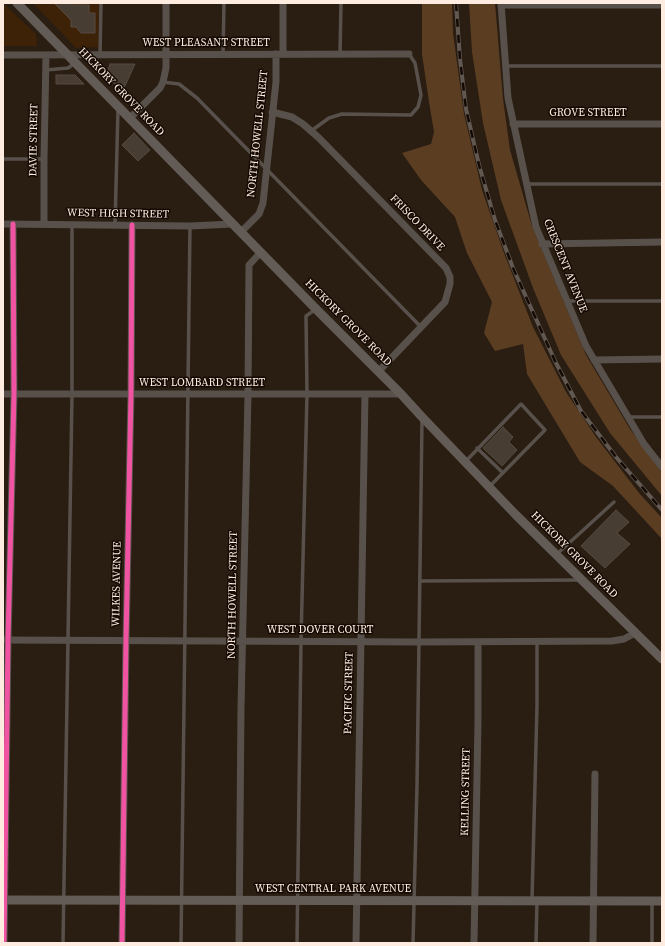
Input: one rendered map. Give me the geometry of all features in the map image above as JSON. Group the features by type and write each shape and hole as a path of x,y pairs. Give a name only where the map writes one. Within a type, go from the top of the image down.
{"main road":[{"name":"HICKORY GROVE ROAD","path":"17,3 240,232 379,371 556,555 662,659"},
{"name":"WEST CENTRAL PARK AVENUE","path":"4,900 657,901"}],"street":[{"path":"130,118 160,88 164,82 166,68 166,3"},
{"name":"NORTH HOWELL STREET","path":"240,232 259,214 263,203 272,112 280,54 283,3"},
{"path":"501,4 662,5"},
{"name":"CRESCENT AVENUE","path":"501,4 508,98 536,227 586,346 644,444 662,467"},
{"name":"WEST PLEASANT STREET","path":"3,55 409,54"},
{"name":"DAVIE STREET","path":"44,224 46,55"},
{"name":"FRISCO DRIVE","path":"272,112 292,117 311,131 446,268 450,277 446,302 379,371"},
{"name":"GROVE STREET","path":"513,124 662,124"},
{"name":"WEST HIGH STREET","path":"3,224 190,226 233,224"},
{"path":"4,943 5,640 14,394 13,224"},
{"name":"WILKES AVENUE","path":"122,943 131,394 132,225"},
{"path":"542,244 662,242"},
{"name":"NORTH HOWELL STREET","path":"239,943 241,708 248,395 249,265 260,252"},
{"path":"594,360 662,359"},
{"name":"WEST LOMBARD STREET","path":"3,394 401,394"},
{"name":"PACIFIC STREET","path":"356,943 365,394"},
{"name":"WEST DOVER COURT","path":"5,640 419,642 612,641 624,639 635,633"},
{"name":"KELLING STREET","path":"474,943 478,642"},
{"path":"593,943 595,774"}],"lane":[{"path":"100,55 101,3"},
{"path":"224,3 224,54"},
{"path":"340,3 340,54"},
{"path":"311,131 329,118 342,114 411,115 418,107 421,95 415,62 409,54"},
{"path":"46,70 68,68 76,63"},
{"path":"505,66 662,66"},
{"path":"164,82 179,84 197,98 422,328"},
{"path":"115,225 118,106"},
{"path":"3,159 44,159"},
{"path":"526,184 662,184"},
{"path":"63,943 72,395 72,224"},
{"path":"181,943 190,226"},
{"path":"567,302 662,301"},
{"path":"297,943 301,641 307,394 306,316 316,309"},
{"path":"465,462 520,404 545,430 490,487"},
{"path":"413,943 417,786 422,417"},
{"path":"628,417 662,417"},
{"path":"477,448 503,472"},
{"path":"556,555 614,502"},
{"path":"420,581 582,580"},
{"path":"536,943 534,901 537,641"},
{"path":"652,943 657,901"}],"shaded area":[{"path":"3,3 36,34 37,46 3,46"},
{"path":"33,3 99,3 98,47 76,48"},
{"path":"422,3 452,3 453,33 464,114 482,190 504,253 533,327 566,392 596,437 639,493 662,518 662,539 613,486 580,462 527,374 523,344 495,351 484,333 492,302 467,253 455,217 421,180 402,153 431,144 434,132 422,54"},
{"path":"469,3 495,3 503,99 510,150 532,226 586,355 630,429 662,473 662,496 610,433 561,355 533,288 501,200 483,123 472,52"}],"building":[{"path":"54,3 89,5 89,13 95,13 95,33 81,33 76,27 71,27 71,20"},
{"path":"110,64 135,64 124,88 105,79"},
{"path":"56,75 75,75 84,84 56,84"},
{"path":"134,133 150,150 138,161 122,145"},
{"path":"503,427 513,437 509,442 517,450 502,466 483,448"},
{"path":"616,510 629,522 617,533 630,544 605,568 581,546"}],"railway":[{"path":"456,3 460,59 466,109 479,165 495,220 513,268 555,361 581,411 616,457 662,510"}],"cycle path":[{"path":"4,943 8,640 14,394 13,224"},
{"path":"122,943 131,394 132,225"}]}
